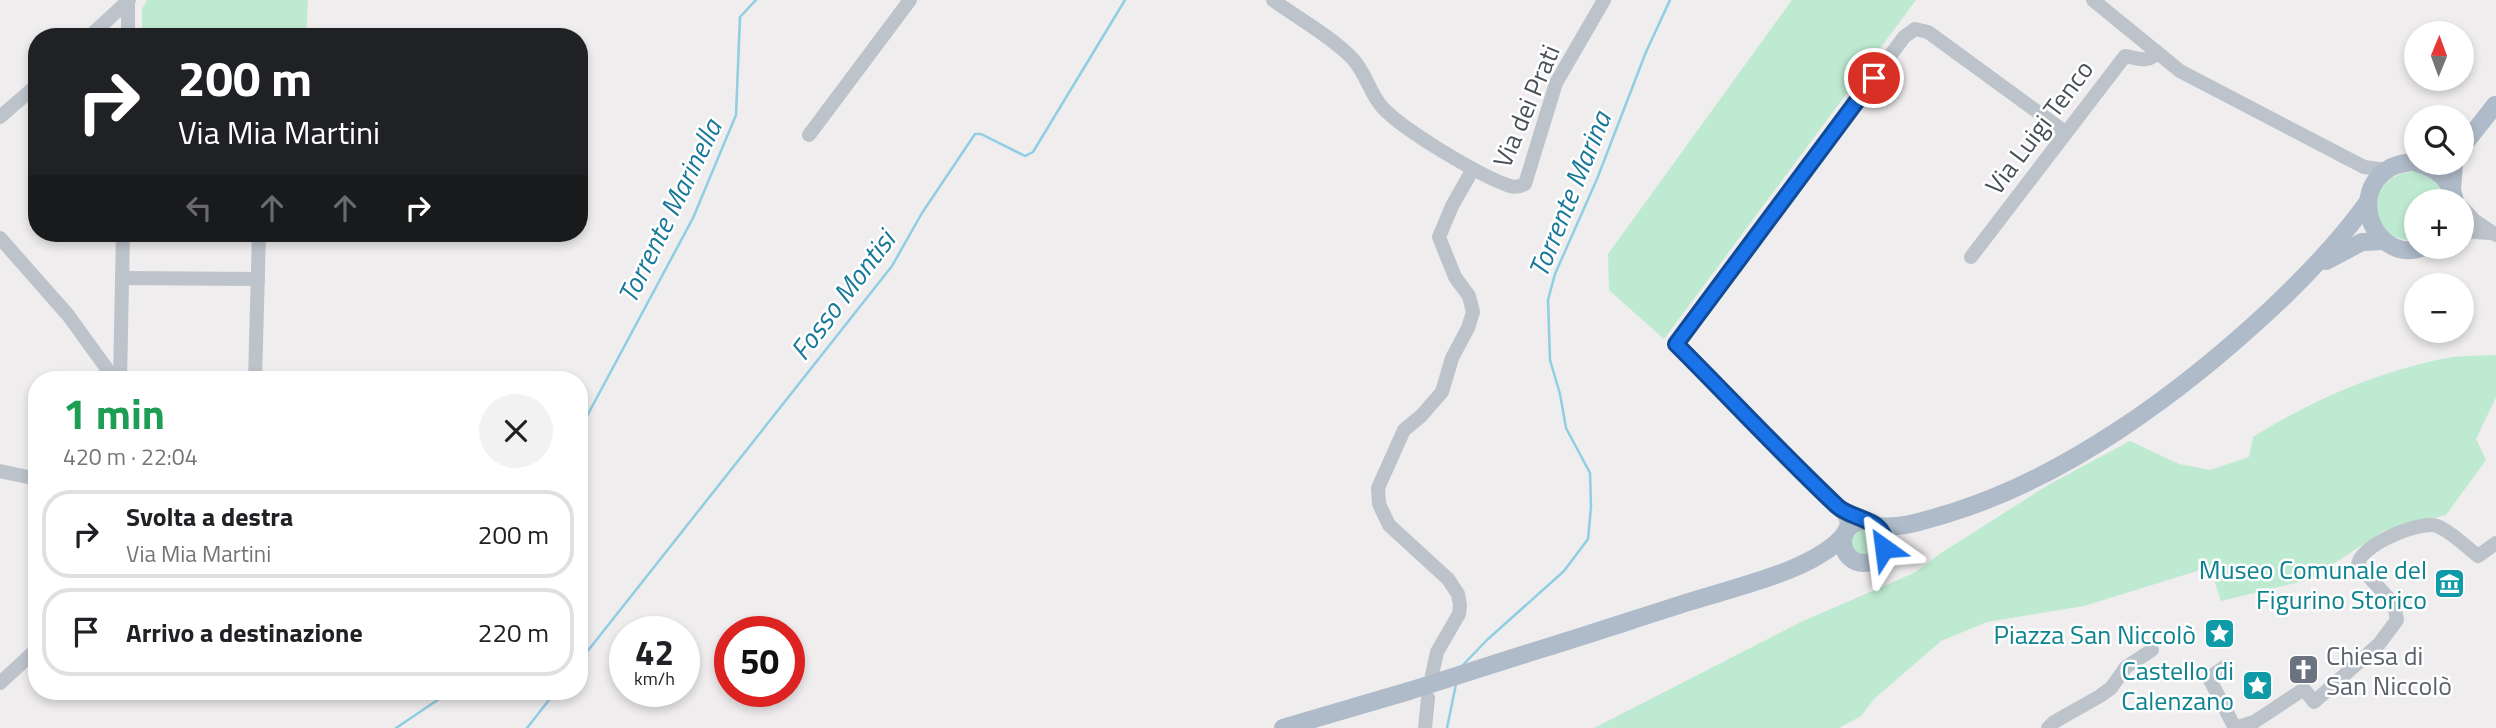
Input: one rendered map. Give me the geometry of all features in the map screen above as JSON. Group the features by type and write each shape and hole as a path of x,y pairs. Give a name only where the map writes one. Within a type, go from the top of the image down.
{"main road":[{"path":"2474,120 2496,104"},
{"path":"2474,132 2496,104"},
{"path":"1819,556 1851,558 1867,563 1878,558 1892,536 1904,527 1982,503 2104,439 2172,394 2248,330 2311,271 2351,226 2378,178 2387,170 2404,163"},
{"path":"2369,197 2368,215 2372,226 2384,241 2404,248"},
{"path":"2311,271 2362,242 2384,241"},
{"path":"1283,728 1409,691 1767,577 1819,556 1836,545 1857,522 1904,527"},
{"path":"1873,524 1884,536 1884,548"},
{"path":"1846,532 1844,548 1851,558"}],"street":[{"path":"99,28 129,0"},
{"path":"128,28 129,0"},
{"path":"809,135 910,0"},
{"path":"1273,0 1352,58 1360,67 1373,96 1391,116 1473,169"},
{"name":"Via dei Prati","path":"1432,675 1437,652 1459,614 1458,594 1448,579 1389,525 1379,504 1378,488 1404,430 1421,416 1442,392 1452,358 1473,312 1469,296 1455,277 1439,237 1452,206 1473,169 1513,188 1525,184 1556,83 1604,0"},
{"path":"2093,0 2180,71 2364,167 2387,170"},
{"path":"1846,532 1846,519 1840,509 1676,344 1897,47 1915,29 1928,32 2065,132"},
{"name":"Via Luigi Tenco","path":"1971,257 2125,56 2146,60 2157,51"},
{"path":"0,117 28,93"},
{"path":"2364,167 2368,173 2369,197"},
{"path":"2474,215 2495,233"},
{"path":"2474,230 2495,233"},
{"path":"0,238 68,315 111,371"},
{"path":"118,371 123,242"},
{"path":"255,371 259,242"},
{"path":"122,278 258,279"},
{"path":"0,471 28,477"},
{"path":"1840,509 1873,524"},
{"path":"2226,666 2209,678 2235,728 2254,722 2304,688 2314,702 2379,644 2397,620 2395,604 2358,565 2358,559 2365,551 2414,526 2428,524 2449,532 2478,556 2496,543"},
{"path":"2048,728 2111,688 2126,667 2152,650"},
{"path":"0,683 28,657"},
{"path":"1425,728 1428,698"}],"green space":[{"path":"147,0 308,0 306,28 142,28 142,9"},
{"path":"1792,0 1916,0 1664,339 1609,290 1608,254"},
{"path":"2400,174 2423,175 2435,182 2440,189 2404,189 2404,239 2390,234 2379,219 2377,211 2377,202 2383,186"},
{"path":"2496,355 2496,397 2476,439 2486,460 2446,515 2384,531 2308,580 2221,601 2210,567 2084,606 1987,622 1941,641 1874,699 1861,716 1839,728 1594,728 1803,621 1914,573 2048,485 2130,441 2179,464 2210,470 2249,457 2253,437 2296,412 2365,381 2444,358"},
{"path":"1865,527 1876,532 1881,543 1876,554 1865,559 1854,554 1849,543 1854,532"}],"waterway":[{"name":"Torrente Marinella","path":"588,414 693,218 736,115 740,17 756,0"},
{"name":"Fosso Montisi","path":"588,651 892,266 922,213 975,134 981,134 1025,156 1033,152 1125,0"},
{"name":"Torrente Marina","path":"1461,667 1564,571 1588,539 1590,473 1566,428 1550,360 1548,300 1555,274 1670,0"},
{"name":"Torrente Marina","path":"1447,728 1456,684"},
{"name":"Torrente Marinella","path":"396,728 438,700"},
{"name":"Fosso Montisi","path":"527,728 549,700"}],"place":[{"name":"Museo Comunale del Figurino Storico","path":"2450,584"},
{"name":"Piazza San Niccolò","path":"2219,634"},
{"name":"Chiesa di San Niccolò","path":"2303,670"},
{"name":"Castello di Calenzano","path":"2257,685"}],"route":[{"path":"1874,78 1676,344 1840,509 1877,526 1883,532 1884,548"}]}
